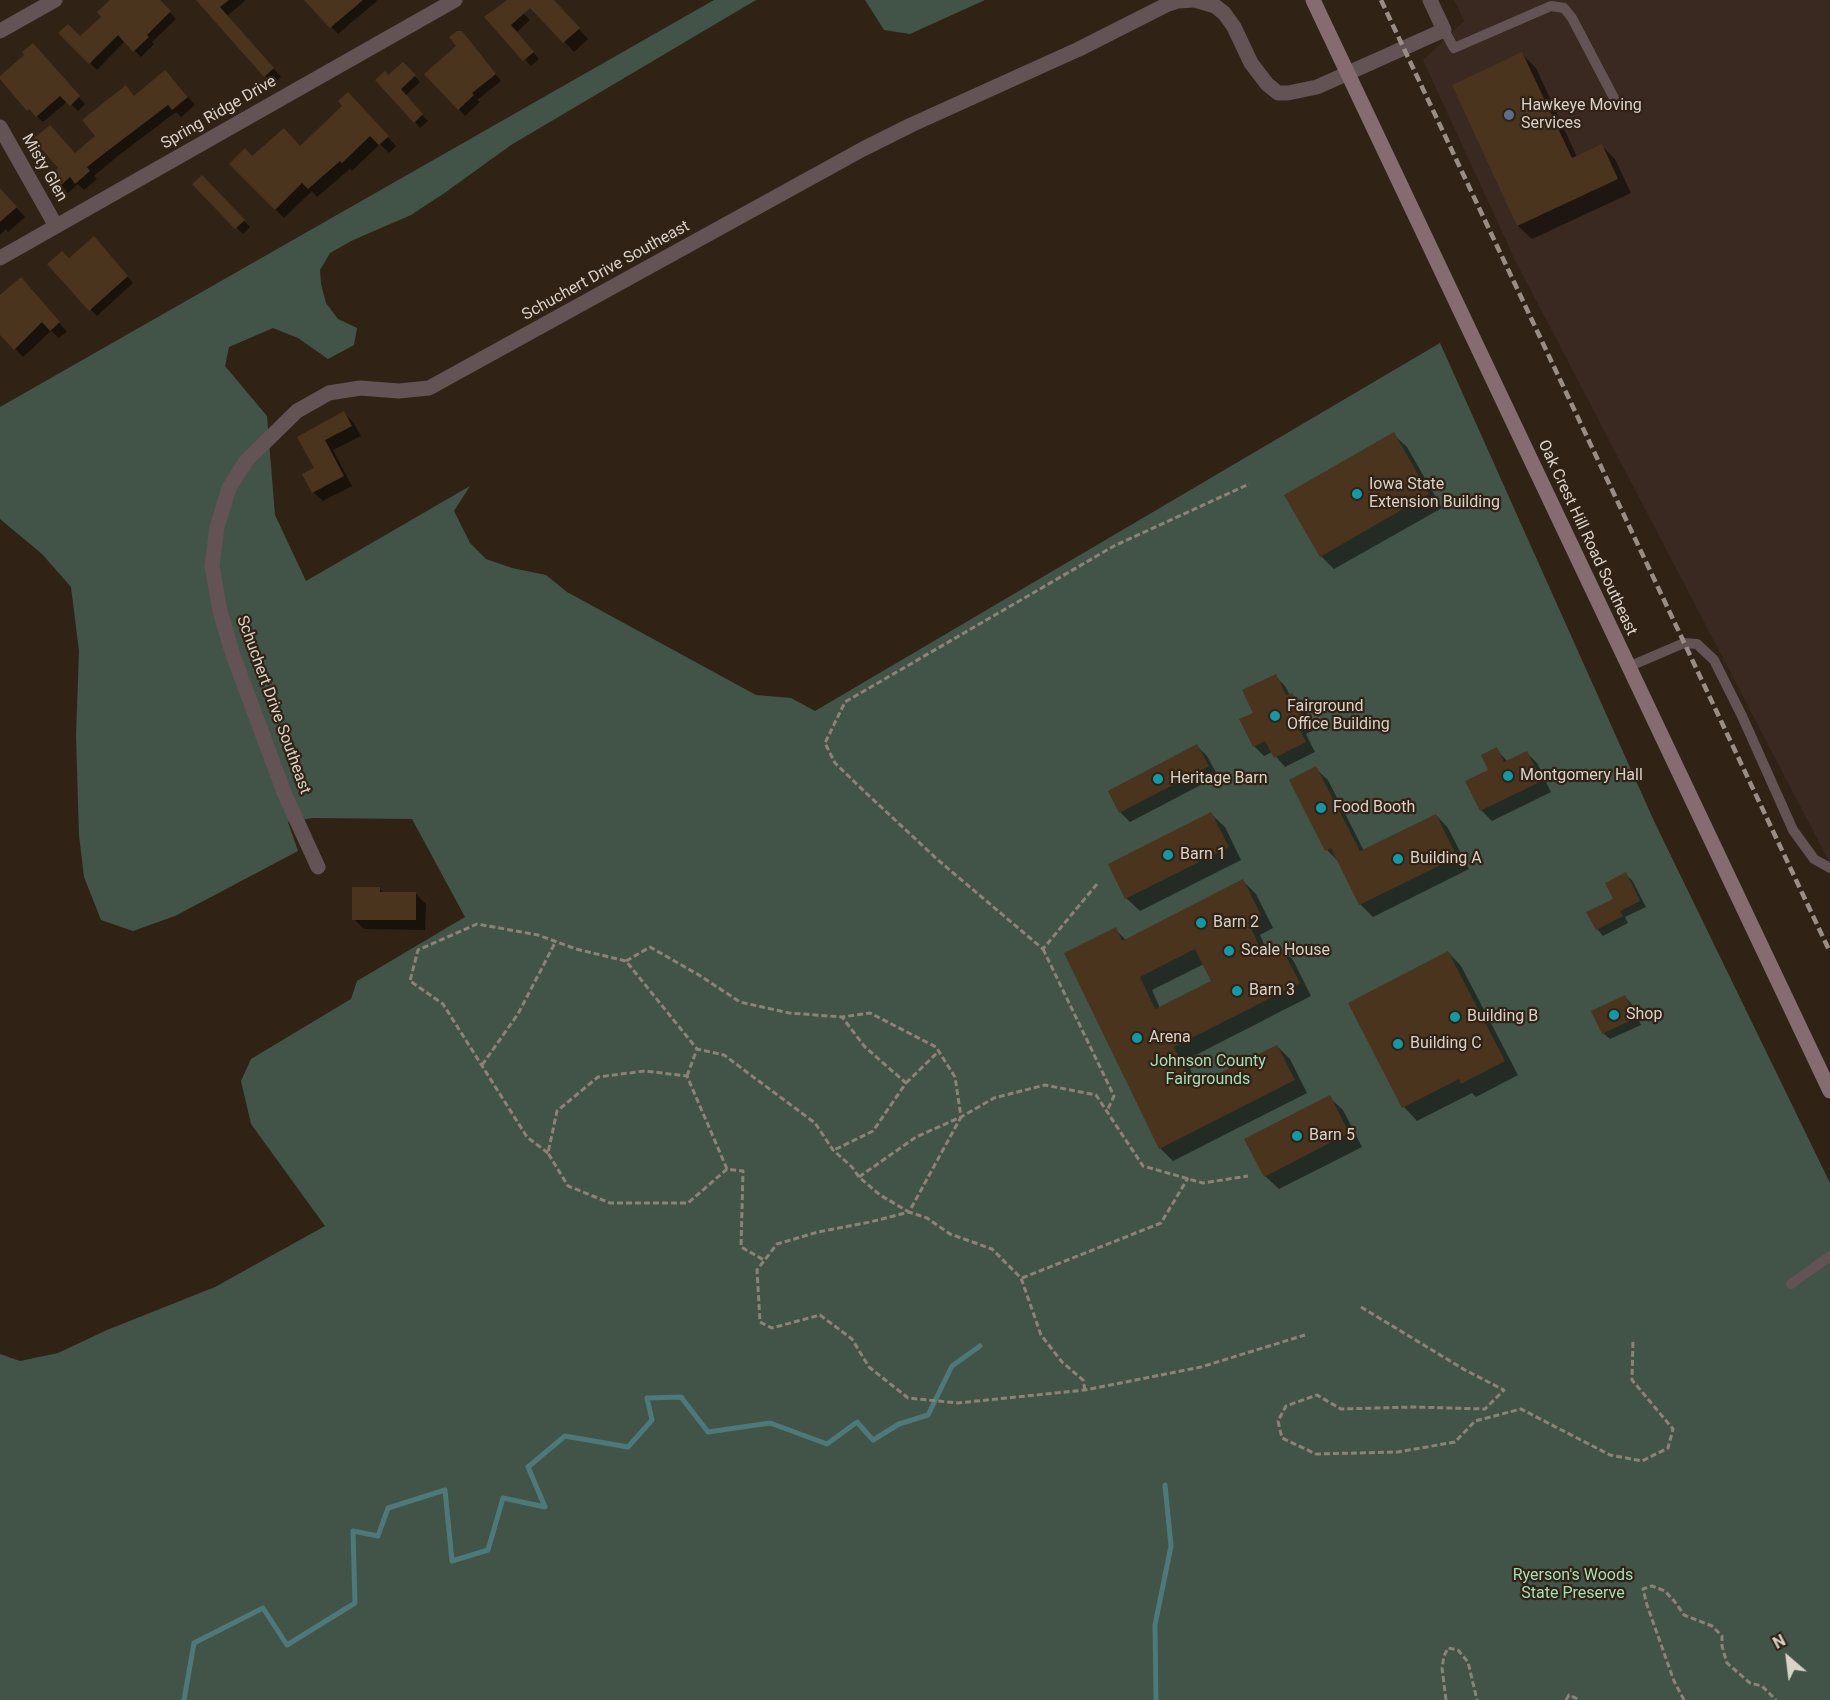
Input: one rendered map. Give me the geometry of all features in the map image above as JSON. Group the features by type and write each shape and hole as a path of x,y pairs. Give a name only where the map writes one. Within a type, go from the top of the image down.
{"main road":[{"name":"Oak Crest Hill Road Southeast","path":"1313,0 1830,1091"}],"street":[{"path":"0,31 55,0"},
{"name":"Spring Ridge Drive","path":"0,258 455,0"},
{"name":"Schuchert Drive Southeast","path":"318,867 285,795 233,655 220,611 212,566 217,527 229,488 246,461 297,411 329,393 360,388 399,391 429,388 863,149 1178,1 1195,0 1215,6 1224,13 1234,27 1251,63 1267,84 1278,93 1297,93 1348,74 1444,30"},
{"path":"1430,0 1444,30"},
{"name":"Misty Glen","path":"0,127 56,226"}],"lane":[{"path":"1444,30 1454,48 1551,6 1564,8 1572,18 1614,98"},
{"path":"1628,667 1684,643 1697,644 1714,660 1793,830 1814,859 1830,868"},
{"path":"1791,1284 1830,1256"}],"path":[{"path":"1107,1111 1114,1096 1044,949 938,860 873,800 835,763 825,743 845,702 1114,546 1249,484"},
{"path":"1044,949 1097,884"},
{"path":"764,1260 741,1247 743,1171 727,1169 688,1203 610,1203 568,1186 548,1153 527,1137 443,1005 410,981 418,950 477,924 538,935 576,949 626,960 697,1049 724,1054 815,1123 833,1150 880,1195 909,1212 927,1218 950,1234 992,1249 1021,1278 1041,1335 1062,1362 1083,1380 1085,1390"},
{"path":"482,1065 518,1014 556,941"},
{"path":"626,960 650,947 740,1002 789,1013 842,1017 870,1013 936,1047 955,1077 961,1117 909,1212 818,1232 777,1244 757,1270 760,1322 772,1328 820,1315 852,1339 869,1367 908,1398 958,1403 1085,1390 1201,1367 1305,1335"},
{"path":"842,1017 865,1047 906,1083"},
{"path":"697,1049 687,1076 727,1169"},
{"path":"833,1150 873,1131 906,1083 939,1052"},
{"path":"548,1153 557,1111 598,1077 645,1071 687,1076"},
{"path":"859,1177 916,1137 961,1117 994,1098 1045,1085 1096,1095 1143,1166 1203,1183 1248,1176"},
{"path":"1021,1278 1161,1223 1188,1178"},
{"path":"1361,1307 1465,1370 1504,1389 1485,1409 1413,1407 1341,1409 1317,1395 1286,1406 1278,1421 1282,1438 1316,1454 1398,1452 1455,1442 1475,1421 1521,1409 1610,1455 1642,1461 1668,1448 1673,1429 1632,1380 1633,1340"},
{"path":"1684,1700 1674,1681 1647,1605 1643,1589 1652,1586 1665,1591 1684,1615 1712,1626 1722,1636 1722,1646 1727,1663 1750,1683 1762,1686 1776,1700"},
{"path":"1446,1700 1442,1668 1448,1648 1458,1650 1468,1662 1477,1700"},
{"path":"1566,1700 1569,1695 1581,1700"}],"shaded area":[{"path":"1454,0 1830,0 1830,863 1515,260 1423,60 1464,21"}],"green space":[{"name":"Johnson County Fairgrounds","path":"714,0 756,0 511,145 411,215 351,241 330,253 320,270 321,284 326,303 338,319 357,328 354,345 328,359 298,338 273,328 229,347 225,366 267,416 275,515 306,581 470,486 454,511 470,543 486,559 512,568 546,575 567,592 756,695 791,698 815,711 1440,343 1654,821 1830,1183 1830,1700 0,1700 0,1354 20,1361 58,1353 107,1330 215,1287 325,1226 251,1124 241,1081 251,1059 351,999 357,981 465,917 412,819 313,818 288,822 298,851 175,916 133,931 101,920 84,877 79,835 76,736 79,651 71,587 42,554 0,519 0,407"},
{"path":"865,0 985,0 910,34 884,30"}],"building":[{"path":"110,0 160,0 171,11 133,52 118,35 89,64 58,33 68,24 80,36 101,17 97,12"},
{"path":"196,0 229,0 220,7 274,68 264,77"},
{"path":"304,0 363,0 330,28"},
{"path":"507,0 554,0 580,28 563,43 530,8 511,25 534,52 523,61 484,17"},
{"path":"457,31 462,31 496,74 472,93 474,95 458,110 424,74 456,46 449,37"},
{"path":"33,43 80,96 70,106 60,96 36,117 29,109 27,111 0,79 0,76 24,55 22,52"},
{"name":"Hawkeye Moving Services","path":"1522,52 1572,158 1602,144 1618,179 1517,226 1452,85"},
{"path":"403,62 416,75 401,89 423,114 414,123 375,80 385,71 388,75"},
{"path":"165,70 188,97 172,110 168,105 110,149 87,167 90,171 75,184 70,177 60,186 50,175 58,168 33,139 50,125 75,153 95,136 82,120 126,85 134,96"},
{"path":"348,92 389,136 379,145 370,136 342,163 340,161 308,189 302,183 275,210 229,164 245,148 252,156 284,128 300,146 342,106 338,101"},
{"path":"202,175 245,220 235,229 192,184"},
{"path":"0,188 17,207 0,222"},
{"path":"94,236 128,276 89,311 47,264 62,251 69,258"},
{"path":"21,277 60,322 50,331 42,322 14,350 0,335 0,295"},
{"path":"344,411 352,426 325,440 344,476 312,493 302,474 314,468 297,437"},
{"name":"Iowa State Extension Building","path":"1394,432 1429,494 1320,557 1284,495"},
{"name":"Fairground Office Building","path":"1276,674 1286,695 1292,693 1305,720 1297,724 1306,742 1274,758 1265,741 1253,747 1239,719 1253,713 1242,690"},
{"name":"Heritage Barn","path":"1197,744 1209,766 1119,813 1108,791"},
{"name":"Montgomery Hall","path":"1497,747 1504,762 1527,751 1542,781 1480,811 1465,781 1488,770 1481,755"},
{"name":"Building A","path":"1316,766 1360,851 1436,814 1457,857 1359,905 1331,848 1325,851 1289,780"},
{"name":"Barn 1","path":"1211,812 1229,847 1125,899 1108,864"},
{"path":"1626,872 1640,901 1620,911 1623,916 1596,930 1586,912 1613,899 1605,883"},
{"path":"1243,879 1261,915 1248,922 1263,954 1280,945 1300,983 1174,1047 1193,1086 1277,1045 1295,1080 1159,1149 1064,953 1116,927 1122,941","holes":["1195,949 1211,981 1155,1009 1140,977"]},
{"path":"352,887 380,887 380,892 416,892 416,920 352,920"},
{"path":"1448,951 1505,1061 1461,1084 1459,1079 1402,1108 1348,1003"},
{"name":"Shop","path":"1625,995 1636,1018 1602,1034 1591,1011"},
{"name":"Barn 5","path":"1330,1095 1349,1133 1264,1177 1244,1139"}],"waterway":[{"path":"184,1700 194,1643 263,1608 287,1645 355,1603 353,1531 378,1536 388,1508 445,1490 452,1561 488,1550 503,1498 545,1507 528,1467 565,1436 628,1447 652,1420 647,1398 681,1397 708,1432 770,1423 827,1444 857,1422 873,1440 899,1424 928,1415 952,1366 980,1346"},
{"path":"1156,1700 1155,1625 1171,1546 1165,1485"}],"railway":[{"path":"1381,0 1830,952"}],"place":[{"name":"Hawkeye Moving Services","path":"1509,115"},
{"name":"Iowa State Extension Building","path":"1357,494"},
{"name":"Fairground Office Building","path":"1275,716"},
{"name":"Montgomery Hall","path":"1508,776"},
{"name":"Heritage Barn","path":"1158,779"},
{"name":"Food Booth","path":"1321,808"},
{"name":"Barn 1","path":"1168,855"},
{"name":"Building A","path":"1398,859"},
{"name":"Barn 2","path":"1201,923"},
{"name":"Scale House","path":"1229,951"},
{"name":"Barn 3","path":"1237,991"},
{"name":"Shop","path":"1614,1015"},
{"name":"Building B","path":"1455,1017"},
{"name":"Arena","path":"1137,1038"},
{"name":"Building C","path":"1398,1044"},
{"name":"Barn 5","path":"1297,1136"}],"park label":[{"name":"Ryerson's Woods State Preserve","path":"1573,1585"}]}
